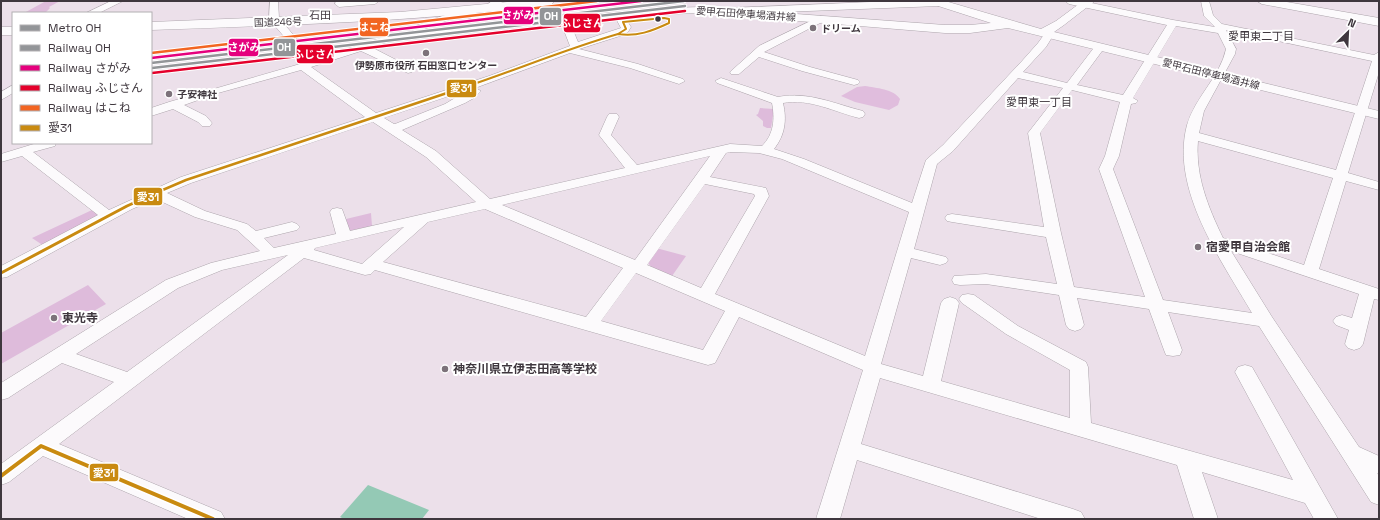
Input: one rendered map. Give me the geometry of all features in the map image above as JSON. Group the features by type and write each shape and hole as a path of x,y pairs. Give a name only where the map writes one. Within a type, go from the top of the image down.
{"highway":[{"name":"国道246号","path":"152,26 369,18 461,12 493,3 548,1"},
{"path":"1,31 12,31"}],"main road":[{"path":"1262,1 1379,22"},
{"name":"愛甲石田停車場酒井線","path":"932,2 1008,24 1379,115"},
{"path":"1046,33 1088,3"},
{"name":"愛甲石田停車場酒井線","path":"461,12 472,16 511,16 532,22 686,10 730,11 945,29 970,29 1008,24"}],"street":[{"path":"93,12 119,1"},
{"path":"274,1 274,19 298,47 305,65 392,130 430,154 487,204 872,367 930,386 1312,495"},
{"path":"340,1 339,4 376,1 369,18"},
{"path":"1069,1 1088,3 1173,23 1221,28 1379,58 1310,272"},
{"path":"1205,1 1209,16 1221,28 1231,49 1219,76 1198,111 1192,135 1190,158 1197,192 1203,211 1217,241 1265,321 1379,495"},
{"path":"730,11 932,2"},
{"path":"414,30 461,12"},
{"path":"1,273 154,193 206,173 502,76 572,48 624,31 626,27 619,15"},
{"path":"736,72 763,48 821,19"},
{"path":"565,20 570,28 572,48"},
{"path":"152,112 232,85 305,65 387,39 532,22"},
{"path":"1172,350 1106,169 1112,156 1129,100 1149,59 1173,23"},
{"path":"828,519 916,210 931,163 948,148 1042,45 1046,33"},
{"path":"362,47 408,70"},
{"path":"1075,325 1053,233 1034,133 1100,47"},
{"path":"572,48 679,81"},
{"path":"757,53 846,81"},
{"path":"1016,74 1129,100"},
{"path":"721,81 777,101 779,106 778,132 766,150"},
{"path":"392,130 414,122 465,98 476,91 469,86"},
{"path":"777,101 785,98 806,99 858,114"},
{"path":"174,104 202,119 206,123"},
{"path":"613,117 605,135 635,171"},
{"path":"1192,135 1379,186"},
{"path":"1,158 47,144"},
{"path":"1,394 123,314 178,281 217,266 270,253 307,248 344,236 635,171 721,150 742,147 766,150 797,160 916,210"},
{"path":"590,324 636,267 702,179 721,150"},
{"path":"24,151 32,159 108,216"},
{"path":"702,179 762,191 762,196 705,296"},
{"path":"154,193 200,214 242,227 270,253"},
{"path":"337,212 344,236"},
{"path":"307,248 365,270 425,218"},
{"path":"952,218 1053,233"},
{"path":"253,236 292,227"},
{"path":"1217,241 1373,293 1359,327 1354,344"},
{"path":"1,476 307,248"},
{"path":"904,252 940,260"},
{"path":"371,264 708,358 735,309"},
{"path":"960,280 986,279 1156,306 1265,321"},
{"path":"968,299 1012,330 1079,367 1081,429"},
{"path":"930,386 950,303"},
{"path":"1342,321 1359,327"},
{"path":"61,356 130,380"},
{"path":"1245,372 1326,519"},
{"path":"41,446 213,519"},
{"path":"849,449 1073,519"},
{"path":"1351,453 1379,465"},
{"path":"1186,458 1206,519"}],"shaded area":[{"path":"46,1 60,1 49,7 50,8 46,12 26,12"},
{"path":"865,86 894,93 900,99 898,105 889,110 855,102 841,96 857,87"},
{"path":"760,108 774,109 771,128 763,126 763,121 756,115 758,114"},
{"path":"92,210 100,216 44,246 32,238"},
{"path":"371,213 372,226 348,231 346,219"},
{"path":"656,248 686,256 672,276 651,267 646,260"},
{"name":"東光寺","path":"88,285 106,304 1,364 1,333"},
{"path":"368,485 429,510 422,519 344,519 340,517"}],"metro line":[{"name":"OH","path":"152,63 684,1"}],"rail line":[{"name":"はこね","path":"152,53 597,1"},
{"name":"さがみ","path":"152,58 641,1"},
{"name":"OH","path":"152,68 685,6"},
{"name":"ふじさん","path":"152,73 685,11"}],"transit line":[{"name":"愛31","path":"664,18 669,19 669,23 651,31 632,35 618,34 626,29 623,22 664,18"},
{"name":"愛31","path":"1,273 127,206 186,180 502,75 583,44 618,34"},
{"name":"愛31","path":"1,476 41,446 213,519"}],"place":[{"name":"ドリーム","path":"813,28"},
{"name":"伊勢原市役所 石田窓口センター","path":"426,53"},
{"name":"子安神社","path":"169,94"},
{"name":"宿愛甲自治会館","path":"1198,247"},
{"name":"東光寺","path":"54,318"},
{"name":"神奈川県立伊志田高等学校","path":"445,369"}],"district":[{"name":"石田","path":"320,15"},
{"name":"愛甲東二丁目","path":"1261,36"},
{"name":"愛甲東一丁目","path":"1039,102"}]}
